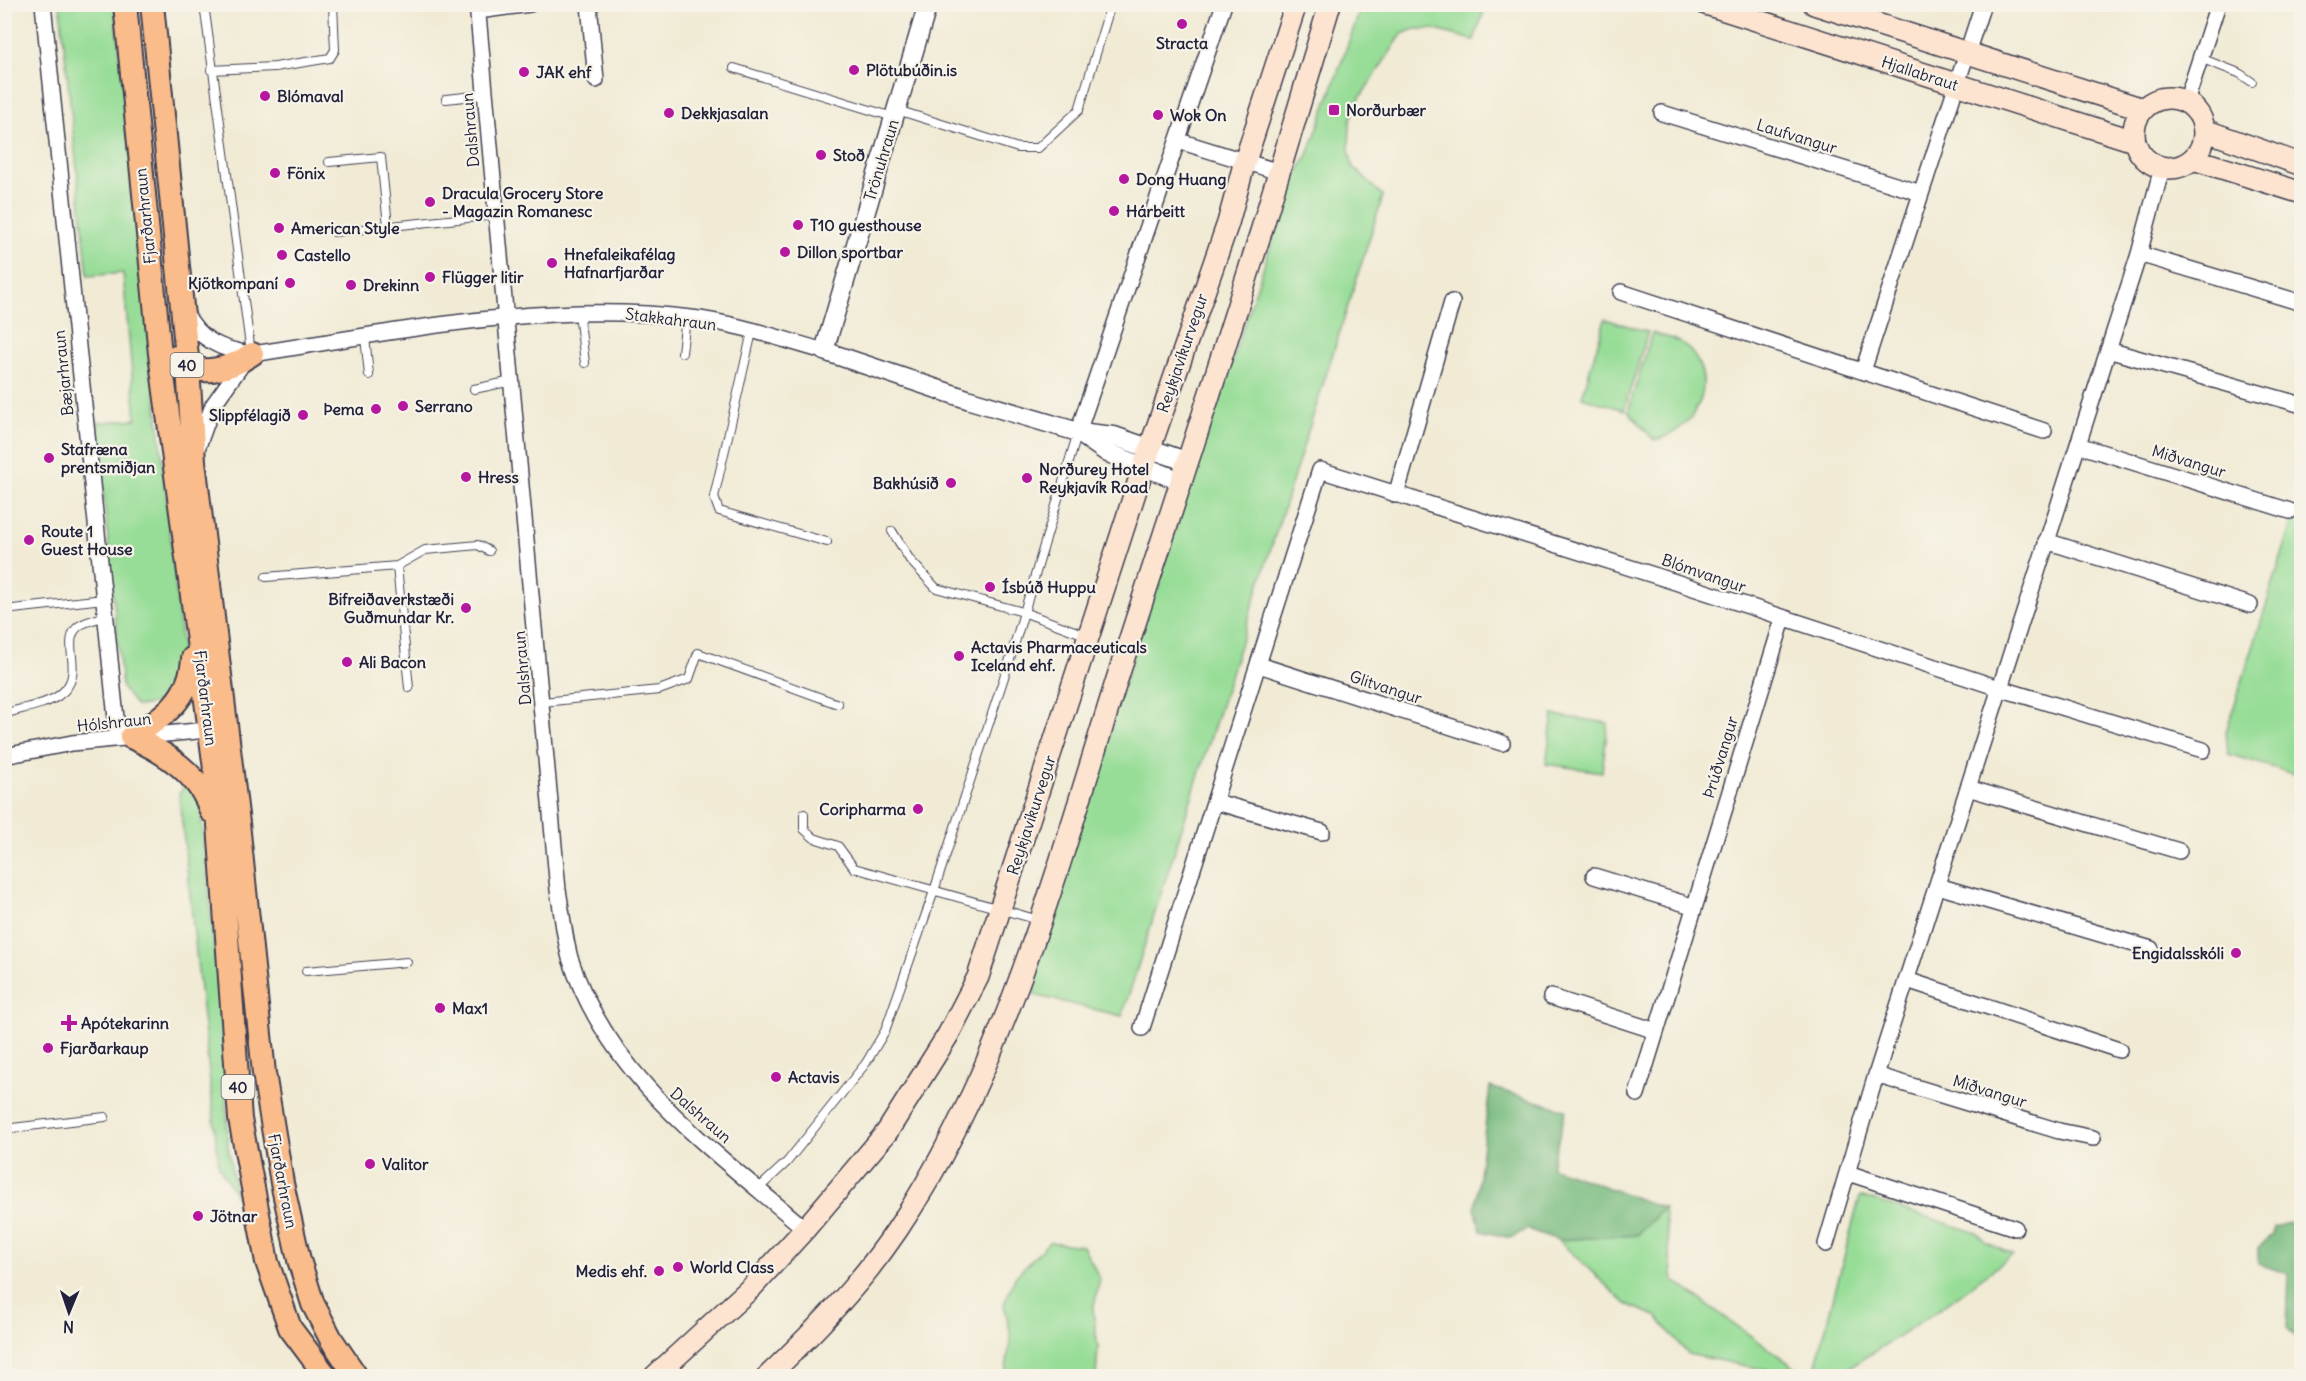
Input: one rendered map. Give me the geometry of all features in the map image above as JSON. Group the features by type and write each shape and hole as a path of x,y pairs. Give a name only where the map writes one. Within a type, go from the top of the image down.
{"main road":[{"name":"Fjarðarhraun","path":"125,4 154,300 194,608 218,728 219,840 240,1119 267,1262 290,1328 326,1377"},
{"name":"Fjarðarhraun","path":"152,4 188,367 194,461 218,728 264,1073 282,1183 299,1260 313,1304 331,1339 356,1377"},
{"name":"Reykjavíkurvegur","path":"655,1377 752,1287 805,1229 887,1132 948,1035 978,977 1143,468 1228,223 1245,161 1296,4"},
{"path":"768,1377 855,1287 896,1231 933,1173 958,1124 997,1034 1039,920 1184,472 1330,4"},
{"name":"Hjallabraut","path":"1706,4 2134,141"},
{"name":"Hjallabraut","path":"1814,4 2143,109"},
{"path":"2171,98 2186,102 2199,114 2204,130 2203,141 2193,159 2183,165 2162,168 2147,161 2134,141 2133,127 2143,109 2156,100 2171,98"},
{"path":"2204,130 2301,165"},
{"path":"2193,159 2301,193"},
{"path":"154,300 170,347 175,356 188,367 201,370 229,368 252,354"},
{"path":"125,738 158,722 180,700 189,685 192,668 194,608"},
{"path":"125,738 150,746 183,768 200,784 219,840"},
{"path":"290,1328 308,1377"}],"street":[{"name":"Bæjarhraun","path":"43,4 104,599 125,738"},
{"name":"Dalshraun","path":"530,4 478,8 484,95 543,702 558,890 570,957 614,1046 645,1087 805,1229"},
{"path":"589,4 596,80"},
{"path":"1078,432 1224,4"},
{"name":"Hjallabraut","path":"1967,53 1983,4"},
{"path":"2186,102 2218,4"},
{"name":"Trönuhraun","path":"824,351 928,5"},
{"path":"1863,371 1967,53"},
{"name":"Laufvangur","path":"1662,113 1920,193"},
{"path":"1179,141 1279,172"},
{"path":"1826,1244 1876,1075 2139,254 2162,168"},
{"path":"2139,254 2301,303"},
{"path":"1621,292 2044,431"},
{"path":"1396,495 1452,302"},
{"name":"Stakkahraun","path":"182,306 191,324 201,335 217,346 252,354 506,317 607,311 686,317 824,351 1078,432 1114,436 1150,447 1184,472"},
{"path":"2108,350 2301,405"},
{"path":"194,461 213,405 230,378 252,354"},
{"name":"Stakkahraun","path":"1078,432 1108,453 1143,468 1184,472"},
{"name":"Miðvangur","path":"2078,446 2290,512"},
{"name":"Blómvangur","path":"1259,665 1320,470 1663,578 1999,688"},
{"path":"2046,540 2250,605"},
{"name":"Þrúðvangur","path":"1637,1094 1692,906 1783,619"},
{"path":"1142,1029 1259,665"},
{"name":"Glitvangur","path":"1259,665 1502,743"},
{"path":"1999,688 2203,750"},
{"name":"Hólshraun","path":"4,756 125,738 218,728"},
{"path":"1968,788 2179,851"},
{"path":"1216,802 1322,832"},
{"path":"1594,876 1692,906"},
{"path":"1938,886 2151,949"},
{"path":"1907,980 2119,1050"},
{"path":"1551,997 1656,1031"},
{"name":"Miðvangur","path":"1876,1075 2060,1131 2093,1138"},
{"path":"1848,1173 2015,1228"}],"lane":[{"path":"204,4 211,70 252,354"},
{"path":"211,70 275,66 330,58 335,50 333,4"},
{"path":"734,68 1018,148 1038,148 1079,110 1111,4"},
{"path":"2200,58 2239,73 2252,82"},
{"path":"446,99 484,95"},
{"path":"329,162 381,157 388,226"},
{"path":"334,232 496,215"},
{"path":"579,313 585,363"},
{"path":"682,354 686,317"},
{"path":"752,332 714,497 716,504 719,511 827,542"},
{"path":"365,337 369,375"},
{"path":"474,389 512,381"},
{"path":"758,1189 787,1162 866,1063 885,1031 934,891 1078,432"},
{"path":"892,531 910,560 936,588 1023,612 1089,636"},
{"path":"266,577 397,566 425,550 478,545 489,551"},
{"path":"397,566 409,688"},
{"path":"4,610 104,599"},
{"path":"4,714 49,701 65,690 74,672 70,640 79,626 106,616"},
{"path":"543,702 659,690 689,680 698,653 838,704"},
{"path":"804,814 804,829 814,838 838,846 854,868 1039,920"},
{"path":"306,971 407,962"},
{"path":"4,1129 105,1117"}],"green space":[{"path":"60,5 115,5 184,667 166,696 146,705 136,706 122,688 97,423 136,419 123,273 88,276"},
{"path":"1362,5 1486,5 1474,40 1432,29 1414,29 1402,34 1359,99 1350,121 1349,151 1353,167 1383,196 1122,1016 1034,995 1039,950 1127,674 1292,182 1308,155"},
{"path":"1605,319 1648,332 1624,410 1582,397"},
{"path":"1652,333 1683,344 1695,357 1702,371 1703,386 1700,401 1683,426 1670,435 1654,440 1628,411"},
{"path":"2301,495 2301,776 2228,754 2226,732"},
{"path":"1553,715 1608,723 1602,772 1546,764"},
{"path":"187,784 200,802 224,1044 228,1146 236,1196 219,1166 179,793"},
{"path":"1490,1087 1566,1110 1551,1167 1664,1208 1637,1235 1558,1240 1527,1229 1511,1238 1481,1231 1475,1208"},
{"path":"1860,1196 1977,1233 1987,1243 2013,1255 1931,1315 1837,1376 1813,1376"},
{"path":"1664,1208 1673,1280 1807,1376 1795,1376 1688,1354 1656,1316 1626,1304 1558,1240 1637,1235"},
{"path":"2295,1221 2301,1222 2301,1342 2287,1328 2289,1274 2258,1264 2258,1248 2273,1234 2274,1227"},
{"path":"1049,1242 1083,1246 1100,1279 1093,1310 1098,1348 1096,1376 1005,1376 1011,1335 1004,1304 1016,1276"}],"place":[{"name":"Stracta","path":"1182,24"},
{"name":"Plötubúðin.is","path":"854,70"},
{"name":"JAK ehf","path":"524,72"},
{"name":"Blómaval","path":"265,96"},
{"name":"Norðurbær","path":"1334,110"},
{"name":"Dekkjasalan","path":"669,113"},
{"name":"Wok On","path":"1158,115"},
{"name":"Stoð","path":"821,155"},
{"name":"Fönix","path":"275,173"},
{"name":"Dong Huang","path":"1124,179"},
{"name":"Dracula Grocery Store - Magazin Romanesc","path":"430,202"},
{"name":"Hárbeitt","path":"1114,211"},
{"name":"T10 guesthouse","path":"798,225"},
{"name":"American Style","path":"279,228"},
{"name":"Dillon sportbar","path":"785,252"},
{"name":"Castello","path":"282,255"},
{"name":"Hnefaleikafélag Hafnarfjarðar","path":"552,263"},
{"name":"Flügger litir","path":"430,277"},
{"name":"Kjötkompaní","path":"290,283"},
{"name":"Drekinn","path":"351,285"},
{"name":"Serrano","path":"403,406"},
{"name":"Þema","path":"376,409"},
{"name":"Slippfélagið","path":"303,415"},
{"name":"Stafræna prentsmiðjan","path":"49,458"},
{"name":"Hress","path":"466,477"},
{"name":"Norðurey Hotel Reykjavík Road","path":"1027,478"},
{"name":"Bakhúsið","path":"951,483"},
{"name":"Route 1 Guest House","path":"29,540"},
{"name":"Ísbúð Huppu","path":"990,587"},
{"name":"Bifreiðaverkstæði Guðmundar Kr.","path":"466,608"},
{"name":"Actavis Pharmaceuticals Iceland ehf.","path":"959,656"},
{"name":"Ali Bacon","path":"347,662"},
{"name":"Coripharma","path":"918,809"},
{"name":"Engidalsskóli","path":"2236,953"},
{"name":"Max1","path":"440,1008"},
{"name":"Apótekarinn","path":"69,1023"},
{"name":"Fjarðarkaup","path":"48,1048"},
{"name":"Actavis","path":"776,1077"},
{"name":"Valitor","path":"370,1164"},
{"name":"Jötnar","path":"198,1216"},
{"name":"World Class","path":"678,1267"},
{"name":"Medis ehf.","path":"659,1271"}]}
